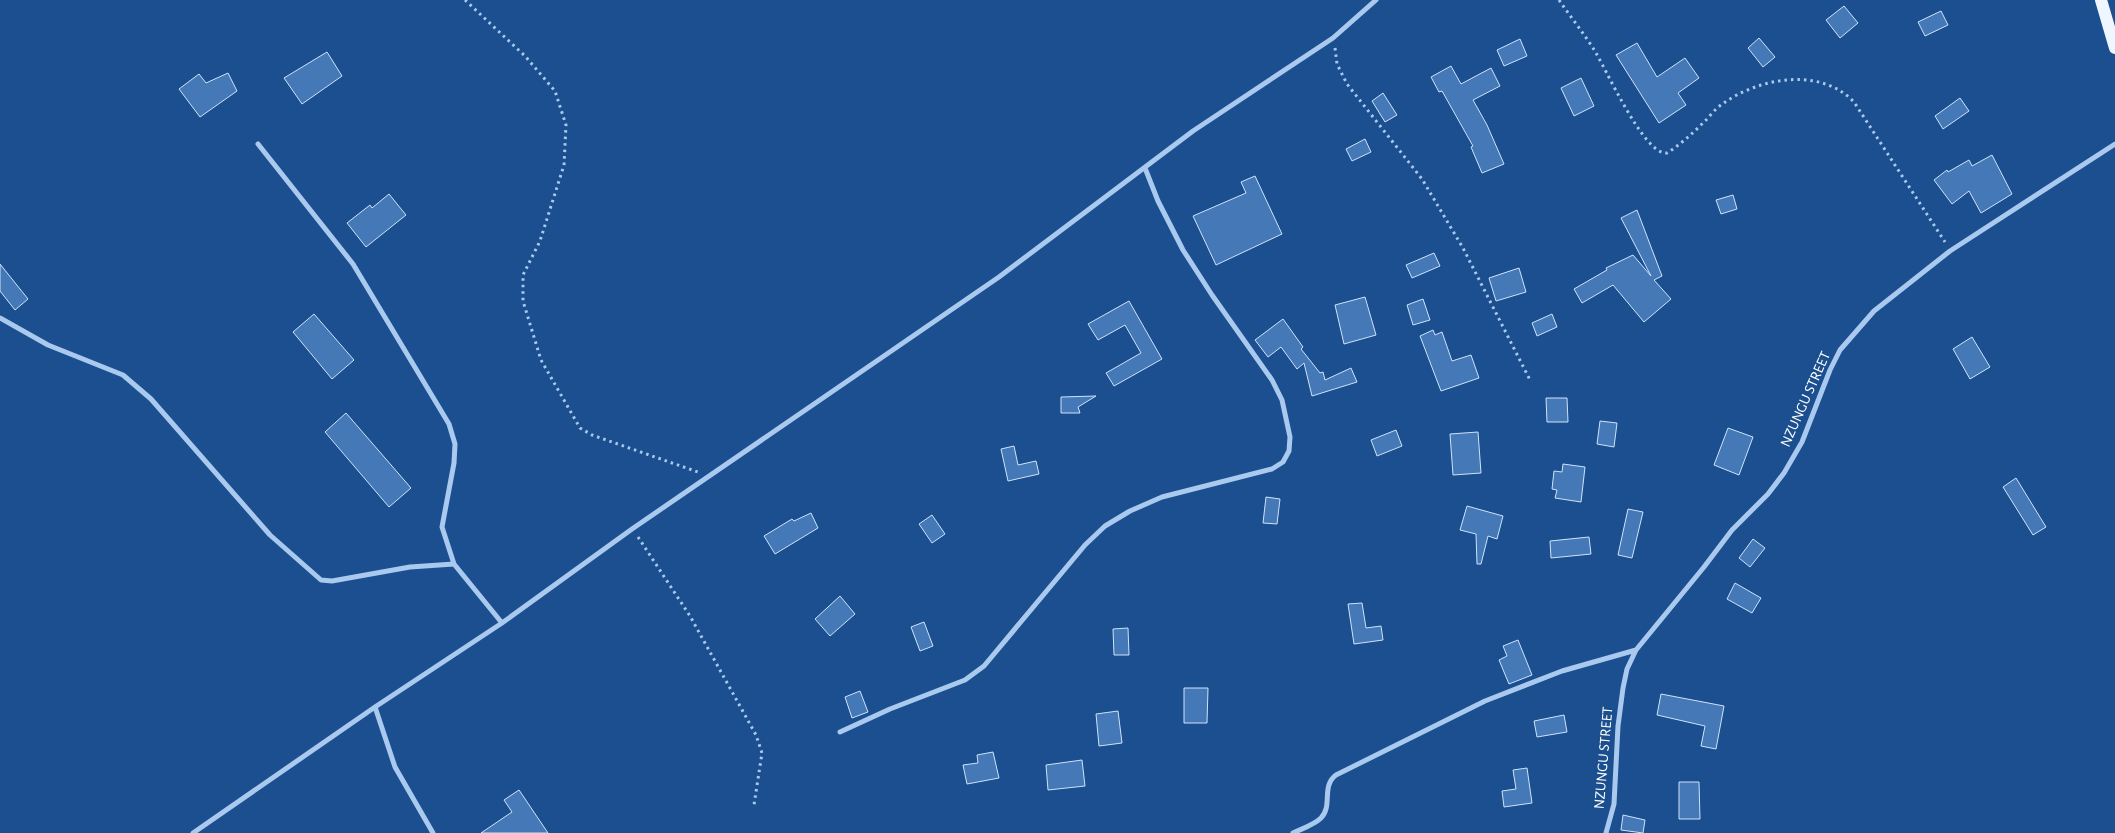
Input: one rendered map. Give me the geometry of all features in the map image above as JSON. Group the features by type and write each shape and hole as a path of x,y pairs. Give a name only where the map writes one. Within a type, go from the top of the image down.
{"main road":[{"path":"2101,0 2115,48"}],"street":[{"path":"193,833 375,707 502,623 632,528 999,277 1193,131 1333,38 1376,0"},
{"path":"258,144 353,264 449,424 455,444 454,463 442,527 454,564 502,623"},
{"name":"NZUNGU STREET","path":"1606,833 1614,804 1618,726 1623,688 1627,669 1636,650 1732,530 1768,494 1784,473 1802,442 1830,370 1840,350 1874,311 1950,251 2115,144"},
{"path":"840,732 890,709 965,680 975,674 984,666 1085,545 1105,526 1130,511 1162,497 1272,469 1283,462 1290,451 1290,437 1282,400 1272,380 1182,250 1158,202 1145,168"},
{"path":"0,318 48,345 123,375 151,398 270,535 321,580 332,581 410,567 454,564"},
{"path":"1293,833 1321,818 1325,812 1328,784 1330,779 1336,775 1485,700 1562,671 1636,650"},
{"path":"375,707 394,766 432,833"}],"path":[{"path":"465,0 518,50 555,90 566,125 564,166 540,241 523,275 523,302 541,360 580,428 592,435 709,476"},
{"path":"1559,0 1594,49 1632,118 1647,140 1662,154 1667,153 1682,142 1719,106 1736,95 1757,86 1793,79 1814,80 1845,93 1854,102 1950,251"},
{"path":"1333,38 1338,64 1346,84 1422,179 1463,248 1530,380"},
{"path":"632,528 690,616 756,735 762,754 754,805"}],"building":[{"path":"1844,6 1858,23 1840,38 1826,20"},
{"path":"1941,11 1948,25 1925,36 1918,22"},
{"path":"1759,38 1775,57 1763,67 1748,48"},
{"path":"1520,39 1527,56 1504,66 1497,50"},
{"path":"1637,43 1657,77 1685,58 1699,78 1678,93 1686,105 1659,123 1616,55"},
{"path":"327,52 342,76 302,104 284,78"},
{"path":"1451,66 1461,84 1491,68 1500,86 1473,100 1487,125 1504,164 1482,173 1471,147 1473,146 1442,91 1439,92 1431,77"},
{"path":"228,73 237,91 200,117 179,89 199,74 206,83"},
{"path":"1581,78 1594,106 1574,116 1561,88"},
{"path":"1383,93 1397,115 1385,122 1372,101"},
{"path":"1960,98 1969,111 1943,129 1935,116"},
{"path":"1365,139 1371,152 1352,161 1346,149"},
{"path":"1992,155 2012,194 1981,213 1969,191 1952,204 1934,180 1947,170 1948,172 1969,160 1972,166"},
{"path":"1255,176 1282,234 1216,265 1193,216 1246,193 1241,182"},
{"path":"389,194 406,215 366,247 347,223 370,205 372,208"},
{"path":"1733,195 1737,209 1721,214 1716,200"},
{"path":"1637,210 1662,276 1654,280 1671,299 1644,322 1613,285 1582,303 1574,289 1607,270 1606,268 1633,255 1651,276 1621,218"},
{"path":"1434,253 1440,266 1412,278 1406,265"},
{"path":"0,264 28,299 15,310 0,291"},
{"path":"1519,268 1526,292 1496,301 1489,278"},
{"path":"1365,297 1376,335 1344,344 1335,305"},
{"path":"1423,299 1430,320 1413,325 1407,305"},
{"path":"1129,301 1162,359 1114,386 1106,373 1141,353 1125,325 1098,340 1088,324"},
{"path":"314,314 354,360 332,379 293,332"},
{"path":"1552,314 1557,327 1537,336 1532,323"},
{"path":"1283,319 1303,347 1301,349 1320,373 1323,372 1325,380 1351,368 1357,382 1312,396 1304,363 1297,369 1281,347 1268,357 1255,340"},
{"path":"1433,330 1435,335 1442,332 1452,361 1471,355 1479,378 1441,391 1420,336"},
{"path":"1972,337 1990,367 1970,379 1953,349"},
{"path":"1096,396 1078,407 1080,413 1061,413 1061,397"},
{"path":"1546,398 1567,398 1568,422 1547,422"},
{"path":"346,413 411,488 389,507 325,432"},
{"path":"1600,421 1617,423 1614,447 1597,444"},
{"path":"1728,428 1753,437 1739,475 1714,465"},
{"path":"1396,430 1402,446 1377,456 1371,440"},
{"path":"1478,432 1481,473 1453,475 1450,434"},
{"path":"1014,446 1018,465 1036,461 1039,474 1008,481 1001,449"},
{"path":"1563,464 1585,467 1581,502 1555,498 1557,490 1552,489 1554,471 1562,472"},
{"path":"2016,478 2046,527 2033,535 2003,487"},
{"path":"1266,497 1280,499 1277,524 1263,523"},
{"path":"1467,506 1503,516 1497,539 1488,536 1481,564 1477,564 1476,534 1460,530"},
{"path":"1628,509 1643,512 1632,558 1618,555"},
{"path":"811,513 818,528 775,554 764,536 792,519 794,521"},
{"path":"932,515 945,534 932,543 919,524"},
{"path":"1589,537 1591,554 1551,558 1550,541"},
{"path":"1753,539 1765,548 1750,567 1739,558"},
{"path":"1735,583 1761,598 1752,613 1727,599"},
{"path":"840,596 855,614 830,636 815,619"},
{"path":"1362,603 1366,628 1381,626 1383,640 1354,644 1348,604"},
{"path":"924,622 933,646 920,651 911,627"},
{"path":"1128,628 1129,655 1114,655 1113,629"},
{"path":"1518,640 1532,675 1509,684 1499,660 1507,656 1503,646"},
{"path":"1184,688 1208,688 1207,723 1184,723"},
{"path":"860,691 868,712 852,718 845,697"},
{"path":"1661,694 1724,706 1716,749 1701,746 1705,726 1657,715"},
{"path":"1118,711 1122,743 1099,746 1096,714"},
{"path":"1564,715 1567,732 1537,737 1534,721"},
{"path":"993,752 999,778 967,784 963,765 978,763 977,755"},
{"path":"1082,760 1085,786 1048,790 1046,765"},
{"path":"1527,768 1532,803 1504,807 1502,791 1516,789 1513,770"},
{"path":"1679,782 1699,782 1700,819 1679,819"},
{"path":"519,790 548,833 481,833 512,812 504,800"},
{"path":"1623,815 1645,820 1643,833 1621,830"}]}
